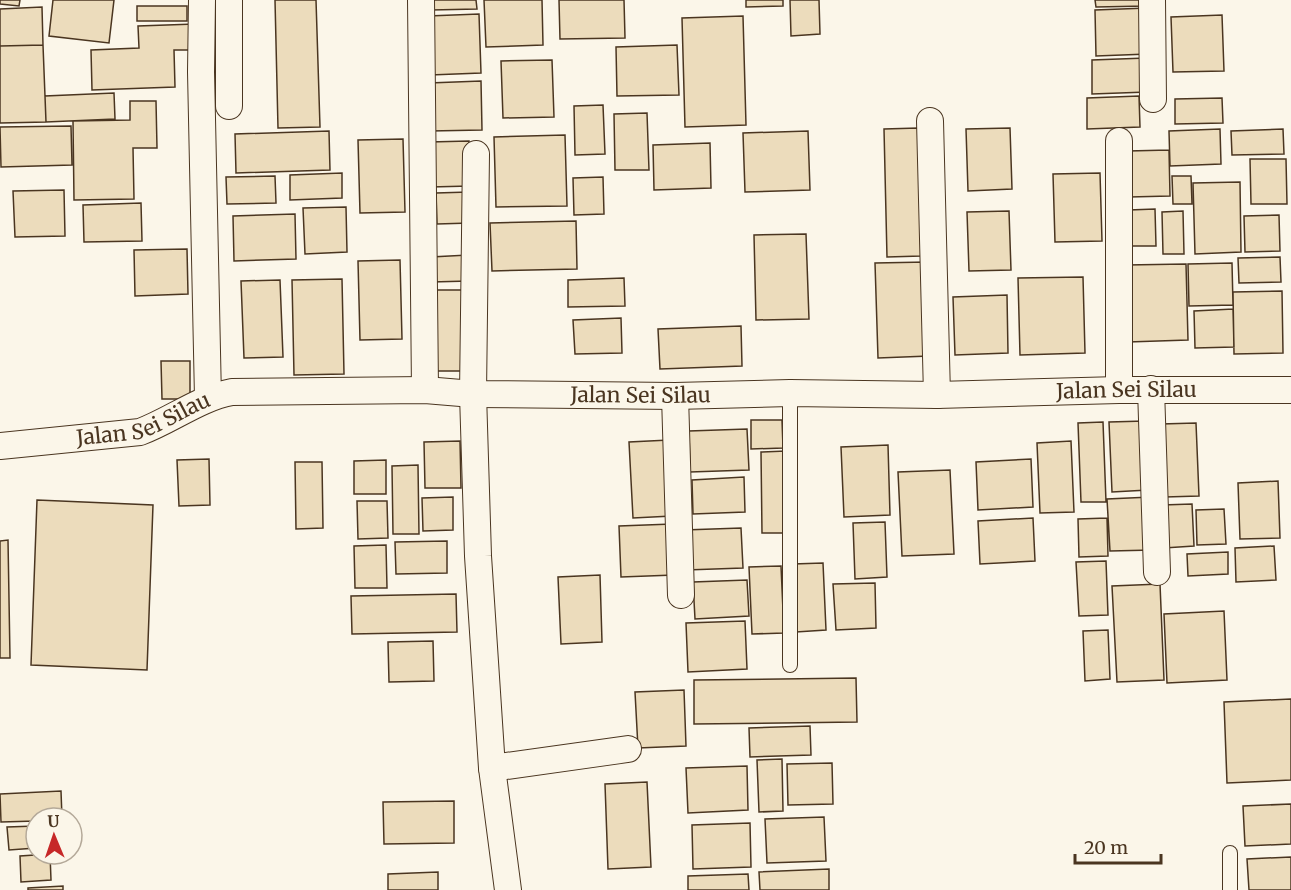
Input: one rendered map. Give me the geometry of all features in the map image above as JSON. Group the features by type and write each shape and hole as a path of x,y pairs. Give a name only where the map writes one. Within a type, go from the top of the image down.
{"street":[{"path":"202,0 201,72 208,398"},
{"path":"229,0 229,106"},
{"path":"421,0 425,390"},
{"path":"1152,0 1153,99"},
{"path":"930,121 937,395"},
{"path":"1119,141 1119,390"},
{"path":"476,154 473,394 478,556 492,768 508,890"},
{"path":"1151,389 1156,572"},
{"name":"Jalan Sei Silau","path":"0,446 140,432 160,425 208,398 244,391 425,390 473,394 675,396 790,393 937,395 1151,389 1291,390"},
{"path":"675,396 681,595"},
{"path":"492,768 628,749"}],"lane":[{"path":"790,393 790,665"},
{"path":"1230,853 1230,890"}],"building":[{"path":"0,0 20,0 19,6 0,4"},
{"path":"53,0 114,0 109,43 49,36"},
{"path":"275,0 316,0 320,127 278,128"},
{"path":"431,0 476,0 477,9 431,10"},
{"path":"484,0 542,0 543,45 486,47"},
{"path":"559,0 624,0 625,38 560,39"},
{"path":"746,0 783,0 783,6 746,7"},
{"path":"790,0 819,0 820,34 791,36"},
{"path":"1095,0 1146,0 1146,6 1096,7"},
{"path":"137,6 187,6 187,21 137,21"},
{"path":"42,7 43,45 0,46 0,9"},
{"path":"1147,8 1148,54 1096,56 1095,10"},
{"path":"479,14 481,73 430,75 428,16"},
{"path":"1222,15 1224,71 1173,72 1171,17"},
{"path":"743,16 746,125 685,127 682,18"},
{"path":"195,24 196,50 174,50 175,87 92,90 91,50 139,48 138,26"},
{"path":"43,45 46,122 0,123 0,46"},
{"path":"677,45 679,95 617,96 616,47"},
{"path":"1146,58 1147,92 1092,94 1092,60"},
{"path":"552,60 554,117 503,118 501,61"},
{"path":"481,81 482,130 430,131 429,83"},
{"path":"114,93 115,119 46,122 45,96"},
{"path":"1139,96 1140,127 1087,129 1087,98"},
{"path":"1222,98 1223,123 1175,124 1175,99"},
{"path":"130,101 156,101 157,148 133,148 134,199 74,200 73,121 130,120"},
{"path":"603,105 605,154 575,155 574,106"},
{"path":"647,113 649,170 615,170 614,114"},
{"path":"71,126 72,165 1,167 0,127"},
{"path":"918,128 921,256 887,257 884,129"},
{"path":"1010,128 1012,189 968,191 966,129"},
{"path":"1220,129 1221,164 1170,166 1169,131"},
{"path":"1283,129 1284,154 1232,155 1231,131"},
{"path":"329,131 330,170 236,173 235,134"},
{"path":"808,131 810,190 745,192 743,133"},
{"path":"565,135 567,206 496,207 494,137"},
{"path":"403,139 405,212 360,213 358,140"},
{"path":"469,141 470,186 430,187 429,142"},
{"path":"710,143 711,188 654,190 653,145"},
{"path":"1169,150 1170,196 1129,197 1128,151"},
{"path":"1250,159 1286,159 1287,204 1251,204"},
{"path":"342,173 342,198 290,200 290,175"},
{"path":"1100,173 1102,241 1055,242 1053,174"},
{"path":"275,176 276,203 227,204 226,177"},
{"path":"1172,176 1191,176 1192,204 1173,204"},
{"path":"603,177 604,214 574,215 573,178"},
{"path":"1240,182 1241,252 1195,254 1193,183"},
{"path":"64,190 65,236 15,237 13,191"},
{"path":"469,192 470,223 437,224 436,193"},
{"path":"141,203 142,241 84,242 83,205"},
{"path":"346,207 347,252 305,254 303,208"},
{"path":"1155,209 1156,246 1130,246 1129,210"},
{"path":"1009,211 1011,270 969,271 967,212"},
{"path":"1183,211 1184,254 1163,254 1162,212"},
{"path":"295,214 296,259 234,261 233,216"},
{"path":"1279,215 1280,251 1245,252 1244,216"},
{"path":"576,221 577,269 492,271 490,223"},
{"path":"806,234 809,319 756,320 754,235"},
{"path":"187,249 188,294 135,296 134,250"},
{"path":"468,255 469,281 431,282 431,257"},
{"path":"1280,257 1281,282 1239,283 1238,258"},
{"path":"400,260 402,339 360,340 358,261"},
{"path":"927,262 929,356 878,358 875,263"},
{"path":"1232,263 1233,305 1189,306 1188,264"},
{"path":"1186,264 1188,340 1128,342 1126,265"},
{"path":"1083,277 1085,353 1020,355 1018,278"},
{"path":"624,278 625,306 568,307 568,280"},
{"path":"342,279 344,374 294,375 292,280"},
{"path":"280,280 283,357 244,358 241,281"},
{"path":"429,290 469,290 470,371 430,371"},
{"path":"1282,291 1283,353 1234,354 1233,292"},
{"path":"1007,295 1008,353 955,355 953,297"},
{"path":"1233,309 1234,347 1195,348 1194,311"},
{"path":"621,318 622,353 575,354 573,320"},
{"path":"741,326 742,366 660,369 658,329"},
{"path":"161,361 190,361 190,399 162,399"},
{"path":"751,420 782,420 783,448 751,449"},
{"path":"1145,421 1148,490 1112,492 1109,422"},
{"path":"1103,422 1106,502 1081,502 1078,423"},
{"path":"1196,423 1199,496 1165,497 1161,424"},
{"path":"747,429 749,470 690,472 689,431"},
{"path":"669,440 672,516 633,518 629,442"},
{"path":"460,441 461,488 425,488 424,442"},
{"path":"1071,441 1074,512 1040,513 1037,443"},
{"path":"888,445 890,515 844,517 841,447"},
{"path":"786,451 787,533 762,533 761,452"},
{"path":"209,459 210,505 179,506 177,460"},
{"path":"1031,459 1033,507 978,510 976,462"},
{"path":"386,460 386,494 354,494 354,461"},
{"path":"295,462 322,462 323,528 296,529"},
{"path":"418,465 419,534 393,534 392,466"},
{"path":"950,470 954,554 902,556 898,472"},
{"path":"744,477 745,512 693,514 692,480"},
{"path":"1278,481 1280,538 1240,539 1238,483"},
{"path":"453,497 453,530 423,531 422,498"},
{"path":"1151,497 1153,550 1110,551 1107,499"},
{"path":"37,500 153,505 147,670 31,665"},
{"path":"357,501 387,501 388,538 358,539"},
{"path":"1192,504 1194,546 1164,548 1162,505"},
{"path":"1224,509 1226,544 1197,545 1196,510"},
{"path":"1033,518 1035,561 980,564 978,521"},
{"path":"1107,518 1108,556 1079,557 1078,519"},
{"path":"885,522 887,577 855,579 853,523"},
{"path":"672,524 674,575 621,577 619,526"},
{"path":"741,528 743,568 686,570 684,530"},
{"path":"8,540 10,658 0,658 0,541"},
{"path":"447,541 447,573 396,574 395,542"},
{"path":"386,545 387,588 355,588 354,546"},
{"path":"1274,546 1276,580 1236,582 1235,548"},
{"path":"1228,552 1228,574 1188,576 1187,554"},
{"path":"1106,561 1108,615 1079,616 1076,562"},
{"path":"823,563 826,630 796,632 793,564"},
{"path":"781,566 784,633 752,634 749,567"},
{"path":"600,575 602,642 561,644 558,577"},
{"path":"747,580 749,616 695,619 693,582"},
{"path":"875,583 876,628 836,630 833,584"},
{"path":"1160,584 1164,680 1117,682 1112,586"},
{"path":"456,594 457,632 352,634 351,596"},
{"path":"1224,611 1227,680 1167,683 1164,614"},
{"path":"745,621 747,669 688,672 686,623"},
{"path":"1108,630 1110,679 1085,681 1083,631"},
{"path":"433,641 434,681 389,682 388,642"},
{"path":"856,678 857,722 694,724 694,680"},
{"path":"684,690 686,746 638,748 635,692"},
{"path":"1291,699 1291,780 1227,783 1224,702"},
{"path":"810,726 811,755 750,757 749,728"},
{"path":"782,759 783,811 759,812 757,760"},
{"path":"832,763 833,804 788,805 787,764"},
{"path":"747,766 748,810 688,813 686,768"},
{"path":"647,782 651,867 608,869 605,784"},
{"path":"61,791 62,806 24,806 24,821 1,822 0,794"},
{"path":"454,801 454,843 384,844 383,802"},
{"path":"1291,804 1291,844 1245,846 1243,806"},
{"path":"824,817 826,861 767,863 765,819"},
{"path":"750,823 751,867 693,869 692,825"},
{"path":"24,826 24,849 9,850 7,827"},
{"path":"20,856 24,856 24,866 50,866 51,880 21,882"},
{"path":"1291,857 1291,890 1249,890 1247,859"},
{"path":"829,869 829,890 760,890 759,872"},
{"path":"438,872 438,890 388,890 388,874"},
{"path":"748,874 749,890 688,890 688,876"},
{"path":"63,886 63,890 28,890 28,888"}]}
